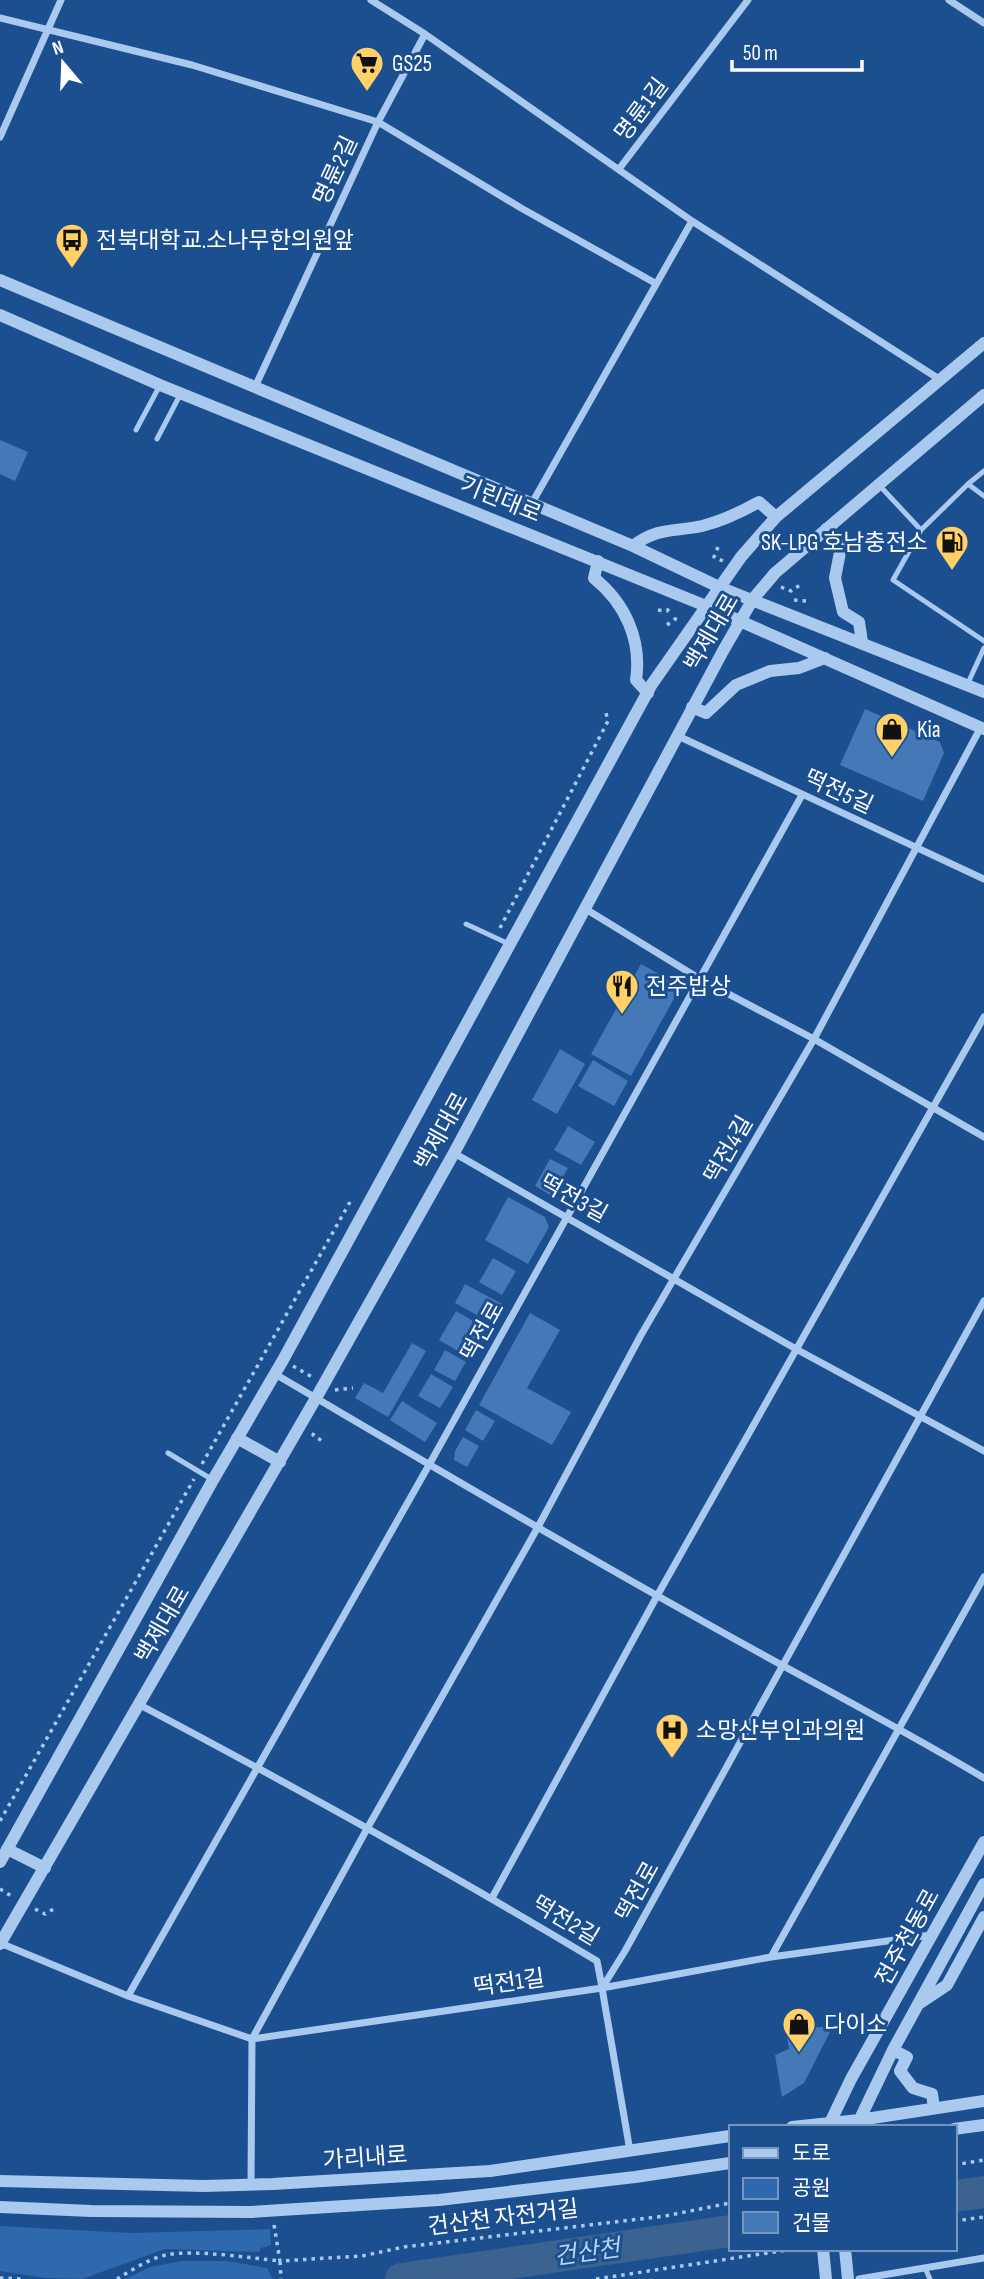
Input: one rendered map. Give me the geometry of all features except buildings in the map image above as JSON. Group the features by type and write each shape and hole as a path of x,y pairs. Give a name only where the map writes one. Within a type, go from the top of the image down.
{"street":[{"path":"0,137 61,0"},
{"path":"371,0 425,34 619,169"},
{"name":"명륜1길","path":"748,0 619,169 692,221 939,379"},
{"path":"949,0 984,23"},
{"name":"명륜2길","path":"0,18 192,65 378,122 655,284"},
{"name":"명륜2길","path":"255,387 378,122 425,34"},
{"path":"531,503 692,221"},
{"name":"기린대로","path":"0,280 633,546 719,587 984,692"},
{"name":"기린대로","path":"0,315 160,385 706,606 982,728"},
{"name":"백제대로","path":"0,1862 283,1360 648,693 719,587 776,517 984,343"},
{"name":"백제대로","path":"0,1944 280,1462 454,1153 692,707 753,599 775,573 984,394"},
{"path":"633,546 649,534 702,526 737,514 759,502 776,517"},
{"path":"826,529 841,547 835,578 843,612 859,622 862,642"},
{"path":"598,561 594,578 606,588 625,613 635,640 639,664 636,680 648,693"},
{"path":"692,707 706,713 736,685 770,671 799,668 825,658"},
{"name":"떡전4길","path":"676,1278 814,1039 982,728"},
{"name":"떡전5길","path":"678,736 984,880"},
{"path":"568,1216 802,795"},
{"path":"584,908 700,979 814,1039 984,1137"},
{"path":"492,1898 657,1596 984,1017"},
{"name":"떡전3길","path":"454,1153 796,1349 984,1451"},
{"name":"떡전로","path":"259,1768 295,1699 568,1216"},
{"path":"251,2185 252,2039 676,1278"},
{"path":"921,1415 984,1301"},
{"path":"275,1374 657,1596 900,1728 984,1778"},
{"name":"떡전로","path":"602,1988 921,1415"},
{"path":"237,1438 280,1462"},
{"path":"771,1958 984,1577"},
{"name":"떡전2길","path":"140,1705 368,1828 597,1961 602,1988"},
{"path":"128,1996 259,1768"},
{"name":"전주천동로","path":"829,2124 851,2078 984,1842"},
{"path":"7,1849 45,1868"},
{"name":"전주천동로","path":"857,2123 893,2050 984,1884"},
{"path":"917,2005 947,1985 984,1917"},
{"name":"떡전1길","path":"0,1944 128,1996 252,2039 602,1988 771,1958 931,1935"},
{"path":"602,1988 630,2151"},
{"path":"893,2050 907,2057 900,2071 913,2088 932,2094 934,2108"},
{"path":"829,2124 857,2123 984,2101"},
{"path":"956,2129 984,2125"},
{"name":"가리내로","path":"0,2180 204,2186 490,2171 729,2136"},
{"name":"가리내로","path":"0,2207 91,2211 251,2212 439,2200 729,2163"},
{"path":"823,2251 826,2279"},
{"path":"845,2251 847,2272"},
{"path":"859,2279 984,2258"}],"lane":[{"path":"136,430 160,385"},
{"path":"157,439 181,393"},
{"path":"984,471 921,530 893,580 984,641"},
{"path":"968,484 984,496"},
{"path":"878,485 921,530"},
{"path":"967,685 984,648"},
{"path":"466,924 509,944"},
{"path":"168,1453 213,1480"},
{"path":"925,2268 930,2279"}],"path":[{"path":"667,625 675,619 692,626"},
{"path":"518,892 608,721 605,709"},
{"path":"228,1417 273,1340"},
{"path":"267,1350 338,1392 353,1388"},
{"path":"0,1821 156,1547"},
{"path":"956,2165 984,2160"},
{"name":"건산천 자전거길","path":"117,2279 135,2267 167,2255 207,2254 280,2261 362,2256 404,2247 665,2216 729,2203"},
{"path":"956,2221 984,2217"},
{"path":"274,2225 281,2279"},
{"path":"596,2279 781,2251"},
{"path":"0,2278 23,2279"}],"green space":[{"path":"0,2226 131,2233 270,2229 271,2245 261,2248 259,2252 165,2249 82,2279 45,2278 0,2271"},
{"path":"182,2261 227,2261 267,2268 273,2279 125,2279 150,2267"}],"waterway":[{"name":"건산천","path":"956,2196 984,2192"},
{"name":"건산천","path":"401,2279 729,2231"}],"place":[{"name":"GS25","path":"367,93"},
{"name":"전북대학교.소나무한의원앞","path":"72,270"},
{"name":"SK-LPG 호남충전소","path":"952,572"},
{"name":"Kia","path":"892,759"},
{"name":"전주밥상","path":"622,1016"},
{"name":"소망산부인과의원","path":"672,1760"},
{"name":"다이소","path":"799,2054"}]}
